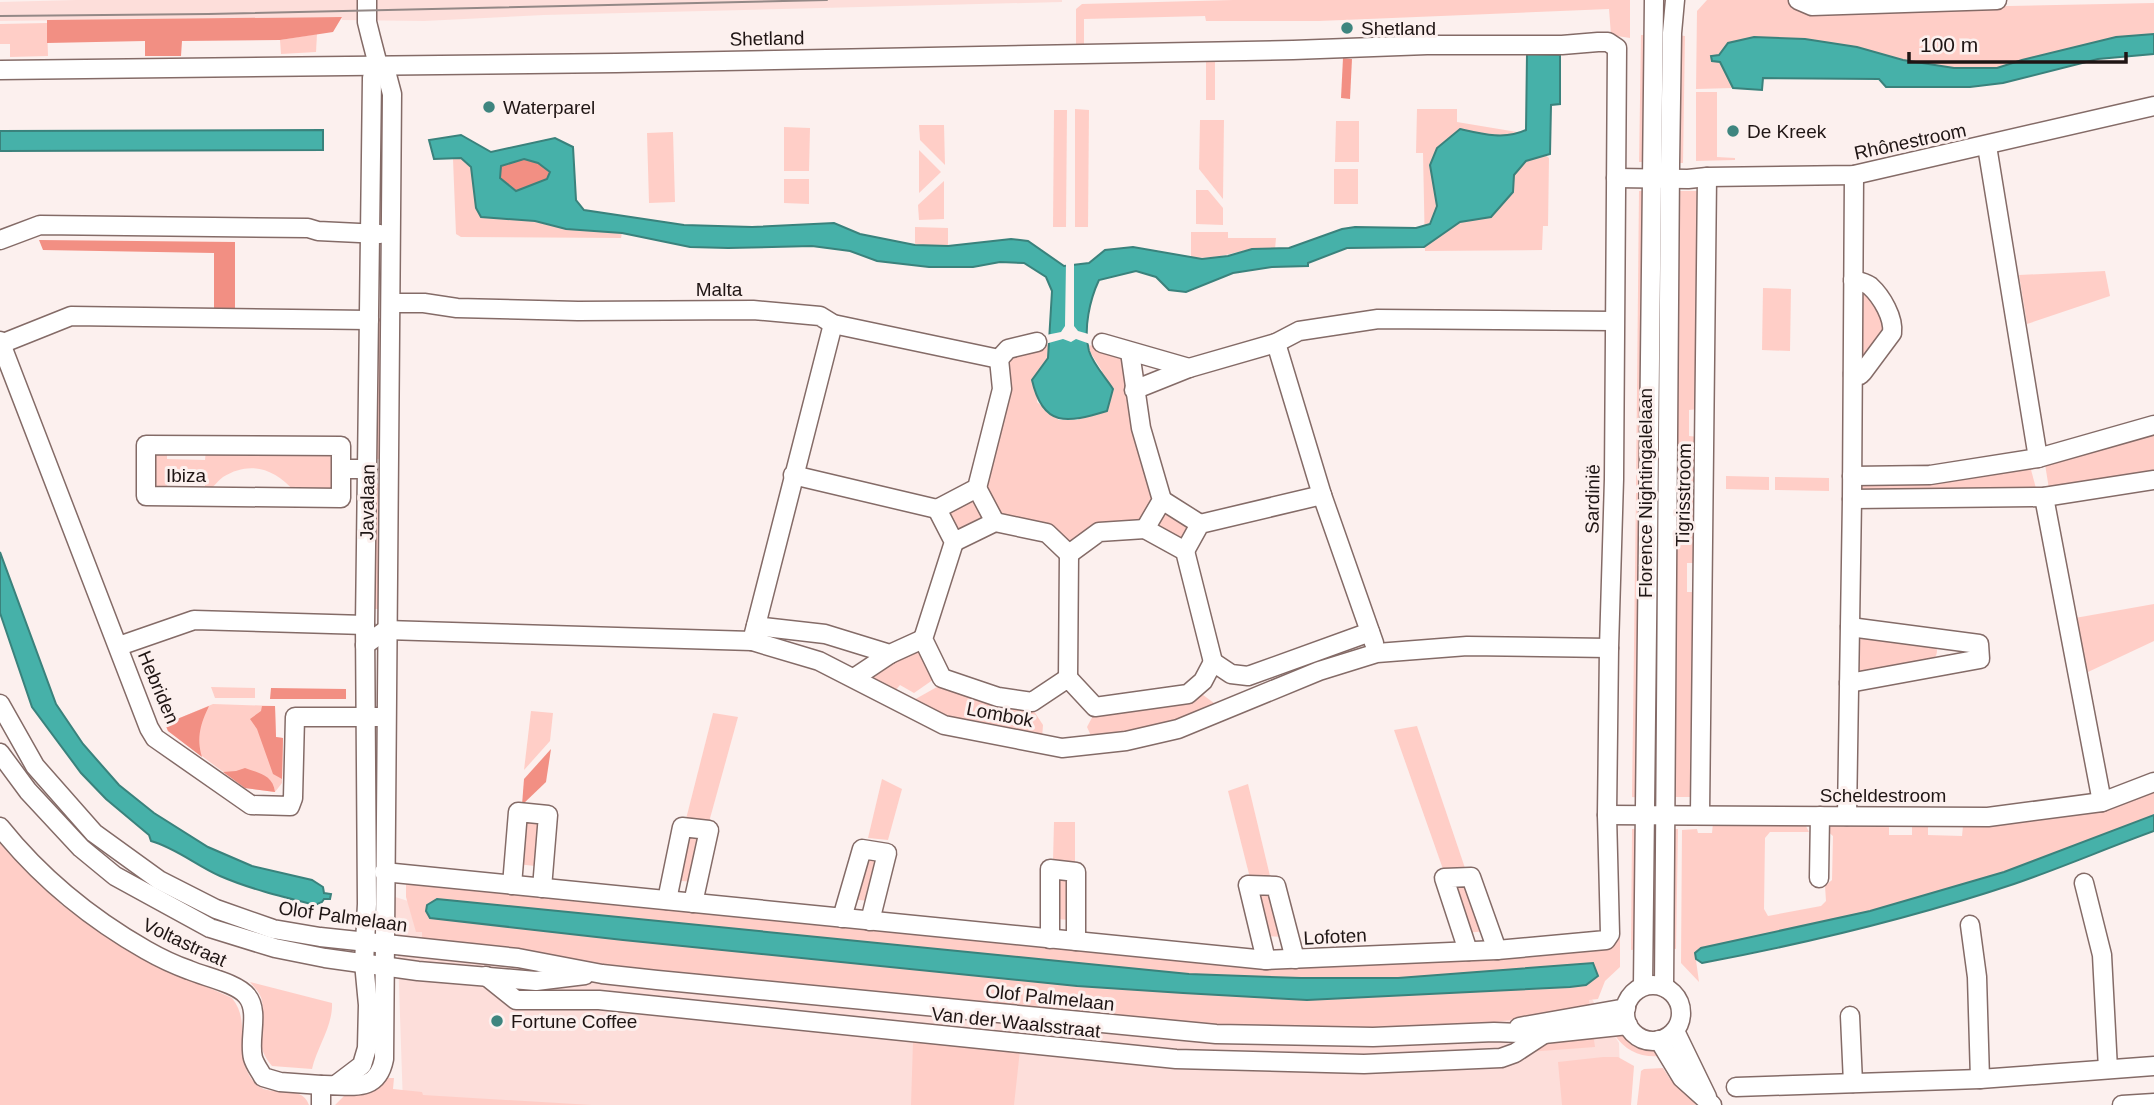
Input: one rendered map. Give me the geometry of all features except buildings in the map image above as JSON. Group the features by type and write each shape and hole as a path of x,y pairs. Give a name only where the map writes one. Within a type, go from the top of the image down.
{"street":[{"name":"Javalaan","path":"329,1085 369,1084 382,1067 392,94 387,75 378,65 367,22 367,0"},
{"name":"Florence Nightingalelaan","path":"1643,986 1655,816 1661,179 1654,0"},
{"name":"Florence Nightingalelaan","path":"1661,179 1675,0"},
{"path":"1798,0 1812,6 1997,0"},
{"name":"Shetland","path":"0,70 1293,50 1444,44 1550,45 1608,42 1617,48"},
{"name":"Sardinië","path":"1596,942 1606,940 1610,934 1607,815 1614,479 1617,48"},
{"name":"Javalaan","path":"329,1085 362,1065 367,1048 368,1005 364,964 365,625 372,78 378,65"},
{"name":"Rhônestroom","path":"1661,179 1854,175 2154,106"},
{"path":"1987,146 2038,458"},
{"path":"1847,816 1854,175"},
{"name":"Tigrisstroom","path":"1700,814 1707,177"},
{"path":"1616,178 1661,179"},
{"path":"0,240 40,225 308,228 318,231 391,234"},
{"path":"1853,280 1869,286 1890,315 1893,326 1892,333 1863,372 1860,375 1853,374"},
{"name":"Malta","path":"391,303 424,303 457,308 578,311 753,310 820,316 833,324 999,359"},
{"path":"1,343 71,316 369,320"},
{"path":"1134,390 1189,368 1276,344 1299,331 1378,319 1614,321"},
{"path":"833,324 754,633 825,634 890,654"},
{"path":"995,522 977,488 1002,389 999,359 1008,349 1037,342"},
{"name":"Hebriden","path":"1,343 149,728 156,738 251,805 290,806 293,798 295,717 385,717"},
{"path":"1102,343 1189,368"},
{"path":"1276,344 1322,495 1377,653"},
{"path":"1130,352 1142,428 1162,500 1200,524 1322,495"},
{"path":"1852,476 1930,475 2038,458 2154,425"},
{"name":"Ibiza","path":"146,445 341,446 341,469 341,498 146,496 146,445"},
{"path":"341,469 368,470"},
{"path":"793,475 937,509 977,488"},
{"path":"1852,499 2044,497 2154,480"},
{"path":"2044,497 2102,802"},
{"path":"1145,529 1162,500"},
{"path":"854,678 890,654 923,639 954,542 937,509"},
{"path":"954,542 995,522 1047,533 1069,554 1069,678 1095,706 1188,694 1203,681 1213,662 1185,551 1200,524"},
{"path":"1069,554 1099,532 1145,529 1185,551"},
{"path":"119,646 194,620 365,625"},
{"path":"1849,683 1980,659 1979,644 1850,626"},
{"path":"365,646 386,629"},
{"name":"Lombok","path":"386,629 754,633 820,661 944,725 1062,748 1126,741 1178,729 1319,671 1377,653 1467,646 1609,648"},
{"path":"1213,662 1231,674 1248,676 1370,632"},
{"name":"Lombok","path":"923,639 942,678 998,697 1032,702 1069,678"},
{"path":"1943,665 1944,639"},
{"path":"1248,676 1256,696"},
{"name":"Olof Palmelaan","path":"0,704 35,766 94,833 159,880 216,909 273,929 320,937 518,958 602,974 1216,1034 1373,1037 1494,1032 1544,1034 1627,1016"},
{"name":"Olof Palmelaan","path":"0,753 28,791 81,848 115,876 211,928 275,948 364,964 536,981 602,974"},
{"name":"Scheldestroom","path":"1607,815 1988,817 2102,802 2154,782"},
{"path":"512,885 518,812 548,815 542,888"},
{"name":"Florence Nightingalelaan","path":"1655,816 1664,987"},
{"path":"1819,878 1820,816"},
{"name":"Voltastraat","path":"0,827 22,854 62,893 107,925 146,950 187,970 241,989 250,999 253,1010 253,1058 263,1077 280,1082 329,1085"},
{"path":"667,900 682,827 709,831 693,903"},
{"path":"842,918 862,849 887,853 870,921"},
{"path":"1050,939 1050,869 1076,872 1076,941"},
{"name":"Lofoten","path":"384,872 1266,960 1497,950 1596,942"},
{"path":"1468,951 1444,878 1471,877 1497,950"},
{"path":"2084,883 2102,955 2108,1069"},
{"path":"1266,960 1248,886 1276,886 1295,959"},
{"path":"1970,925 1977,977 1980,1079"},
{"name":"Van der Waalsstraat","path":"486,976 516,1000 599,1000 1176,1059 1364,1064 1501,1058 1515,1054 1544,1034"},
{"path":"1643,986 1664,987 1674,995 1680,1006 1680,1019 1667,1035 1641,1038 1627,1016 1630,997 1643,986"},
{"name":"Olof Palmelaan","path":"1494,1032 1545,1021 1627,1016"},
{"path":"1850,1016 1853,1083"},
{"path":"1667,1035 1682,1078 1711,1104"},
{"path":"1736,1087 1980,1079 2154,1066"},
{"path":"321,1105 329,1085"},
{"path":"2122,1105 2154,1103"}],"shaded area":[{"path":"1233,0 1630,0 1630,38 1611,35 1609,9 1319,21 1206,21 1205,16 1084,19 1084,48 1076,48 1076,9 1082,4"},
{"path":"1707,0 1788,0 1797,8 1808,10 2154,3 2154,34 2116,37 1997,68 1954,68 1903,60 1857,47 1805,39 1754,37 1720,61 1733,88 1696,89 1697,11"},
{"path":"0,2 1062,2 544,15 424,21 342,20 341,17 0,21"},
{"path":"342,17 333,32 280,40 182,41 181,56 145,56 145,41 47,43 47,20"},
{"path":"47,23 48,56 10,57 10,44 0,44 0,24"},
{"path":"317,34 316,52 281,54 280,40"},
{"path":"1641,35 1650,35 1648,162 1639,162"},
{"path":"1677,35 1685,36 1683,163 1676,163"},
{"path":"1343,58 1352,59 1350,99 1341,98"},
{"path":"1206,62 1215,62 1215,100 1206,100"},
{"path":"384,86 385,212 381,222 377,222 376,87"},
{"path":"1696,92 1717,92 1717,157 1735,160 1696,161"},
{"path":"1075,109 1089,110 1088,227 1075,227"},
{"path":"1417,109 1457,109 1457,122 1517,132 1549,158 1548,226 1543,226 1542,250 1425,251 1423,153 1416,153"},
{"path":"1054,110 1067,110 1066,227 1053,227"},
{"path":"1200,120 1224,120 1223,199 1199,169"},
{"path":"1336,121 1359,121 1359,162 1335,162"},
{"path":"919,125 944,125 945,165 920,140"},
{"path":"784,127 810,128 809,171 784,171"},
{"path":"673,132 675,202 649,203 647,133"},
{"path":"919,150 941,172 919,193"},
{"path":"462,158 471,167 476,208 566,229 622,233 621,238 461,237 456,234 453,159"},
{"path":"523,159 538,163 550,172 547,179 516,191 500,178 501,166"},
{"path":"1334,169 1358,169 1358,204 1334,204"},
{"path":"784,179 809,179 809,204 784,203"},
{"path":"944,181 944,219 919,220 918,205"},
{"path":"1196,190 1208,190 1223,208 1223,225 1196,224"},
{"path":"1639,191 1649,191 1645,486 1636,486"},
{"path":"1675,191 1702,191 1699,409 1689,410 1689,436 1699,437 1698,486 1671,486"},
{"path":"915,227 948,228 948,246 915,245"},
{"path":"1191,232 1228,232 1228,238 1276,238 1275,249 1255,249 1214,257 1191,257"},
{"path":"39,240 235,242 235,310 214,310 214,253 43,250"},
{"path":"2105,271 2110,296 2027,324 2019,275"},
{"path":"1763,288 1791,289 1790,351 1762,350"},
{"path":"1863,289 1886,319 1886,332 1862,361"},
{"path":"374,318 385,318 383,459 372,459"},
{"path":"1048,345 1048,358 1041,366 1037,402 1059,420 1078,420 1102,371 1090,352 1089,345 1125,355 1155,493 1139,523 1070,544 1060,542 1039,522 1000,517 983,481 1007,391 1010,358 1013,353"},
{"path":"2154,430 2154,474 2049,489 2045,464"},
{"path":"167,449 167,459 205,460 206,450 332,455 332,487 327,490 294,491 270,472 252,468 233,472 205,490 205,481 168,479 167,488 155,487 152,478 155,452"},
{"path":"2030,466 2037,492 1861,492 1862,483"},
{"path":"1726,476 1769,477 1769,490 1726,489"},
{"path":"1775,477 1829,478 1829,491 1775,490"},
{"path":"373,483 383,484 382,609 371,609"},
{"path":"1655,492 1662,493 1659,794 1652,794"},
{"path":"1636,493 1646,493 1642,798 1632,797"},
{"path":"1697,493 1696,563 1687,563 1687,592 1697,592 1694,797 1668,797 1671,494"},
{"path":"974,498 983,515 956,530 947,517 948,509"},
{"path":"1161,510 1187,522 1190,528 1182,539 1156,525"},
{"path":"2154,604 2154,641 2088,672 2075,618"},
{"path":"1860,634 1934,644 1937,648 1936,654 1933,661 1859,675"},
{"path":"917,649 923,650 937,677 914,693 900,685 894,692 874,681 874,672"},
{"path":"944,683 1030,705 1043,725 1042,738 948,717 912,701"},
{"path":"211,687 255,688 255,698 215,698"},
{"path":"271,688 346,689 346,699 270,699"},
{"path":"1199,692 1218,706 1172,722 1125,733 1092,738 1087,727 1096,710"},
{"path":"213,704 275,706 276,737 283,738 282,783 275,792 245,788 168,731 165,724"},
{"path":"209,706 200,730 202,757 168,731 165,724"},
{"path":"262,706 275,706 276,737 283,738 282,779 273,774 257,729 250,719 261,711"},
{"path":"531,711 553,713 550,741 524,770"},
{"path":"713,713 738,717 709,822 686,819"},
{"path":"1417,726 1466,871 1444,872 1394,730"},
{"path":"551,749 546,782 522,805 524,779"},
{"path":"245,768 268,778 275,792 245,788 223,772"},
{"path":"882,779 902,789 888,840 868,838"},
{"path":"1248,784 1270,876 1250,878 1228,791"},
{"path":"2154,791 2154,815 2004,872 1870,911 1695,953 1699,982 1681,963 1682,830 1697,829 1698,833 1712,833 1713,823 1805,824 1809,832 1770,832 1765,838 1764,909 1768,916 1821,906 1826,901 1825,886 1832,880 1833,836 1826,830 1828,824 1889,825 1889,835 1912,835 1912,825 1928,825 1928,835 1962,836 1963,826 2013,823 2060,816 2106,806"},
{"path":"522,820 539,820 541,824 535,866 517,864"},
{"path":"1054,822 1075,822 1075,862 1053,861"},
{"path":"1643,828 1641,949 1631,950 1632,829"},
{"path":"1668,829 1678,829 1676,949 1670,948"},
{"path":"686,833 702,834 691,882 674,880"},
{"path":"1652,833 1658,833 1657,949 1650,949"},
{"path":"0,840 11,855 62,905 138,956 232,998 241,1018 243,1059 253,1081 267,1090 299,1094 309,1105 0,1105"},
{"path":"865,853 881,855 869,901 850,899"},
{"path":"1068,876 1070,920 1055,919 1055,877"},
{"path":"406,879 1331,963 1439,962 1613,945 1614,938 1620,938 1620,967 1605,981 1598,999 1589,1000 1590,1008 1483,1024 1366,1029 1173,1023 581,964 422,942 422,932 416,932 406,897","holes":["438,899 1189,974 1398,978 1593,963 1570,987 1307,1000 1077,986 623,940 430,918 427,905"]},
{"path":"1469,884 1486,931 1466,933 1452,886"},
{"path":"1271,891 1283,937 1264,936 1255,892"},
{"path":"392,896 434,909 1445,1009 1587,991 1619,1043 1621,1105 403,1105 397,926"},
{"path":"250,982 332,1003 330,1020 312,1069 272,1066 262,1049 261,998"},
{"path":"1593,1033 1595,1047 1528,1052 1536,1044"},
{"path":"1622,1033 1637,1044 1657,1051 1661,1056 1647,1056 1628,1049 1614,1034"},
{"path":"913,1042 1020,1050 1014,1105 911,1105"},
{"path":"1618,1057 1634,1066 1631,1105 1562,1105 1558,1062"},
{"path":"1663,1068 1696,1105 1637,1105 1641,1071"},
{"path":"385,1078 394,1078 393,1089 422,1092 423,1095 592,1105 335,1105 344,1096"}],"water":[{"path":"2154,34 2154,54 2098,59 2003,83 1970,87 1886,87 1879,79 1763,78 1762,90 1733,88 1720,62 1712,61 1711,56 1719,55 1728,43 1754,37 1805,39 1954,68 1997,68 2116,37"},
{"path":"1527,54 1560,55 1560,104 1551,105 1550,154 1526,161 1514,175 1513,192 1491,217 1460,222 1424,247 1347,248 1308,263 1308,266 1272,267 1233,273 1186,292 1169,290 1156,277 1136,271 1099,280 1088,314 1087,342 1093,361 1113,389 1107,411 1069,419 1050,414 1043,407 1032,380 1048,358 1052,291 1046,277 1024,263 929,267 877,261 850,251 812,246 690,247 622,233 566,229 535,221 481,217 476,208 471,167 461,158 434,159 429,140 461,135 491,152 555,138 573,147 576,200 584,210 684,225 752,227 834,223 860,234 915,245 948,246 1011,239 1028,241 1064,266 1089,263 1105,250 1133,247 1202,259 1228,256 1252,249 1289,248 1355,227 1416,228 1430,224 1437,206 1430,165 1437,148 1460,129 1502,135 1526,130","holes":["524,159 538,163 550,172 547,179 516,191 500,178 501,166"]},
{"path":"323,130 323,150 0,151 0,131"},
{"path":"0,552 56,704 83,744 119,785 154,813 208,847 252,866 312,880 323,887 324,893 331,894 330,899 324,899 315,905 255,889 211,872 151,841 149,835 106,799 81,773 32,707 0,613"},
{"path":"2154,815 2154,831 2032,878 1976,896 1860,929 1781,947 1702,963 1696,959 1695,953 1701,948 1870,911 2004,872"},
{"path":"437,899 1189,974 1398,978 1593,963 1598,976 1586,985 1570,987 1307,1000 1077,986 430,918 426,911 427,905"}],"pier":[{"path":"1074,261 1074,326 1078,331 1092,335 1093,345 1076,339 1071,342 1063,339 1045,344 1046,335 1061,332 1065,326 1066,262"}],"tram line":[{"path":"0,16 827,0"}],"place":[{"name":"Shetland","path":"1347,28"},
{"name":"Waterparel","path":"489,107"},
{"name":"De Kreek","path":"1733,131"},
{"name":"Fortune Coffee","path":"497,1021"}]}
